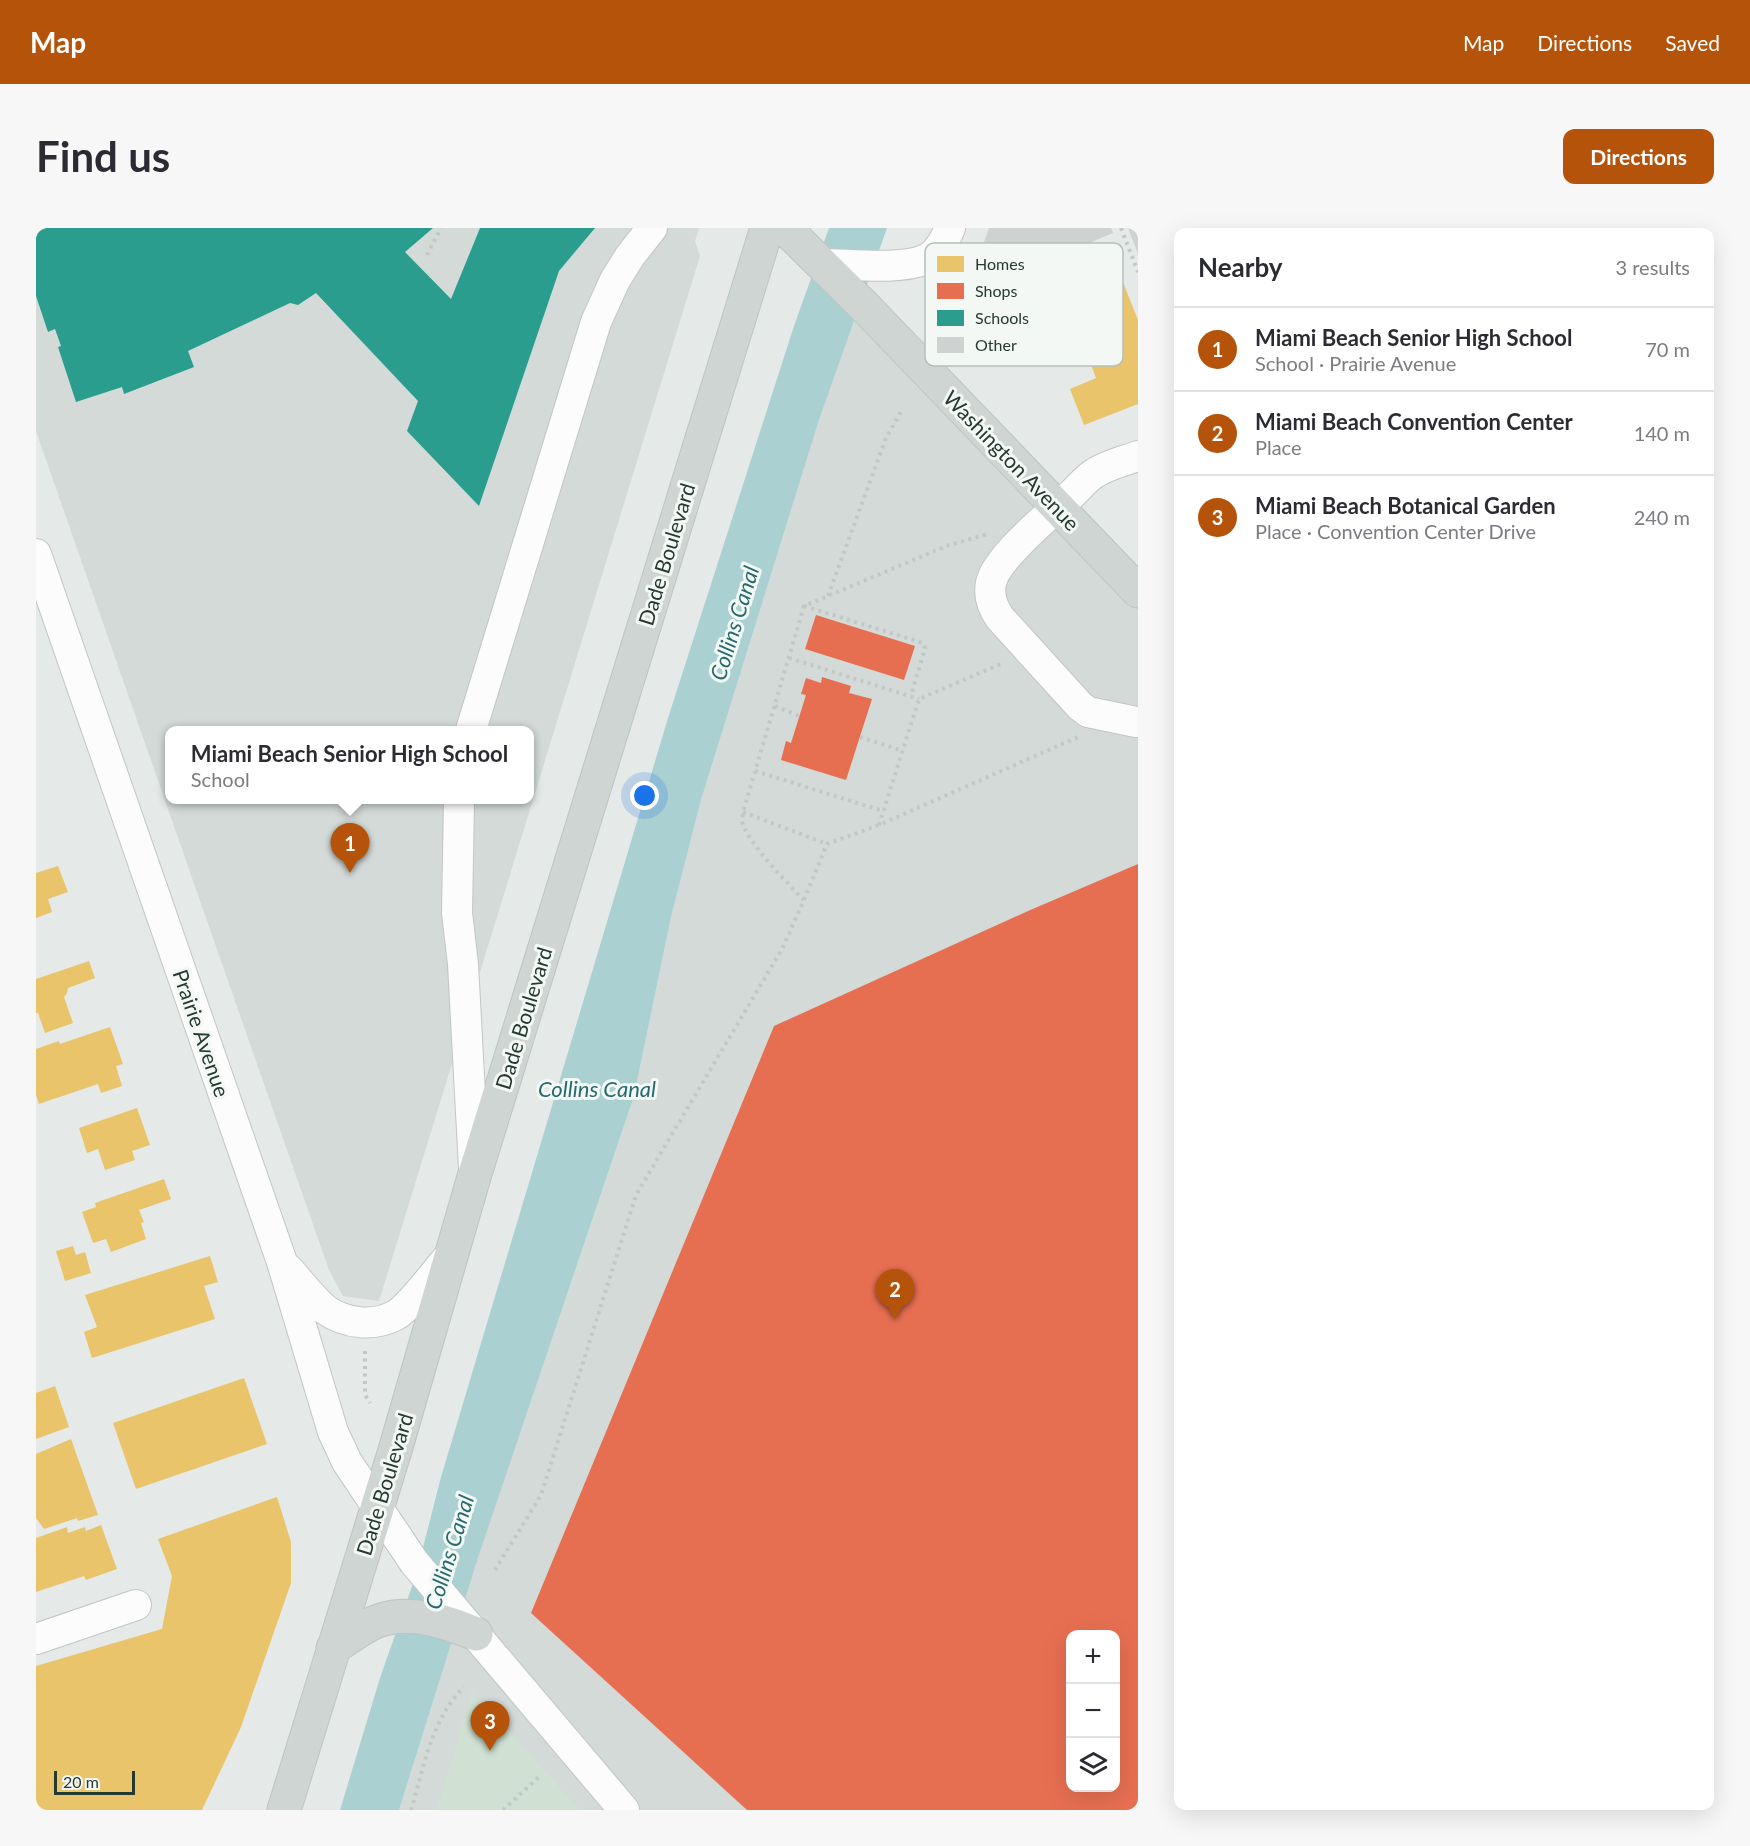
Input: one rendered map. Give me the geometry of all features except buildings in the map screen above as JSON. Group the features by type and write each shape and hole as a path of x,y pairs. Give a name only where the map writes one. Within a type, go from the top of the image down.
{"main road":[{"name":"Dade Boulevard","path":"284,1810 474,1177 767,228"},
{"name":"Washington Avenue","path":"785,228 868,310 1138,591"},
{"path":"333,1648 371,1624 392,1618 416,1616 467,1627"}],"street":[{"path":"472,726 596,322 615,280 652,228"},
{"path":"942,243 950,228"},
{"path":"819,261 883,265 925,260"},
{"path":"1136,722 1089,712 1080,706 993,608 990,597 991,583 996,571 1010,553 1058,507 1094,473 1138,456"},
{"name":"Prairie Avenue","path":"36,554 282,1262 333,1432 347,1462 414,1562 624,1810"},
{"path":"459,804 457,913 474,1177"},
{"path":"282,1262 324,1308 339,1318 362,1323 376,1323 397,1314 452,1253"},
{"path":"36,1639 136,1605"}],"path":[{"path":"427,255 441,228"},
{"path":"1121,228 1138,272"},
{"path":"828,596 886,438 902,410"},
{"path":"804,606 949,544 992,533"},
{"path":"804,606 742,822 750,838 791,889 804,900"},
{"path":"804,606 923,643 926,648 911,696"},
{"path":"789,658 919,699 1010,660"},
{"path":"879,825 919,699"},
{"path":"775,706 799,716"},
{"path":"743,812 827,844 879,825 1082,736"},
{"path":"860,737 903,751"},
{"path":"755,771 884,811"},
{"path":"495,1570 541,1495 636,1196 782,949 827,844"},
{"path":"363,1401 365,1347"},
{"path":"365,1395 370,1403"},
{"path":"411,1810 436,1729 450,1702 464,1687"},
{"path":"503,1810 540,1776"}],"shaded area":[{"path":"36,228 699,228 695,241 700,256 534,796 534,726 165,726 165,800 36,431"},
{"path":"864,293 925,357 925,366 934,366 1138,579 1138,1810 399,1810 478,1558 634,1096 671,917 701,800 819,420"},
{"path":"166,804 532,804 379,1301 343,1296 329,1270"}],"green space":[{"path":"472,1692 580,1810 437,1810"}],"water":[{"name":"Collins Canal","path":"829,228 887,228 819,420 701,800 671,917 634,1096 478,1558 399,1810 340,1810 380,1678 416,1575 441,1477 668,718 794,326"}],"place":[{"name":"Miami Beach Senior High School","path":"350,873"},
{"name":"Miami Beach Convention Center","path":"895,1319"},
{"name":"Miami Beach Botanical Garden","path":"490,1751"}]}
